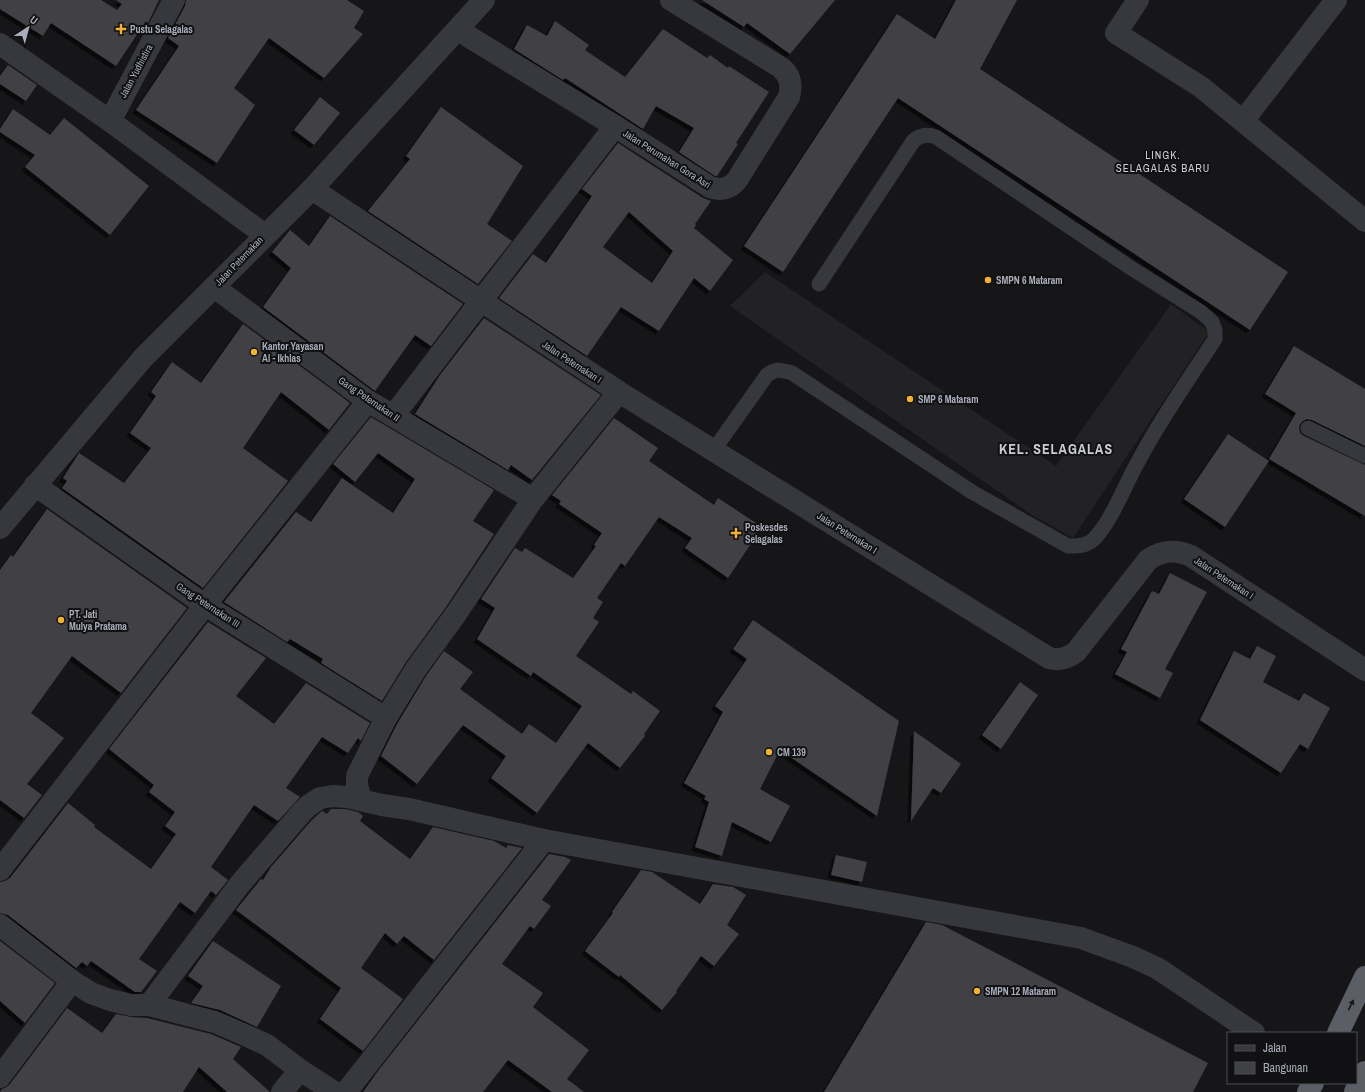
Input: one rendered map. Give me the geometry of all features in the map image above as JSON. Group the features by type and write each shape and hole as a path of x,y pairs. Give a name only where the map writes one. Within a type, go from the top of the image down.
{"highway":[{"path":"1338,1032 1365,977"},
{"path":"1355,1092 1365,1072"}],"street":[{"name":"Jalan Yudhistira","path":"110,121 174,0"},
{"name":"Jalan Peternakan","path":"0,528 143,358 312,188 484,0"},
{"name":"Jalan Perumahan Gora Asri","path":"458,30 615,126 710,187 723,189 732,185 736,180 789,97 791,90 790,82 788,75 783,69 671,0"},
{"path":"1138,0 1116,33 1201,87 1365,222"},
{"path":"1243,121 1336,0"},
{"path":"0,44 110,121 265,235"},
{"path":"393,416 615,126"},
{"name":"Jalan Peternakan I","path":"312,188 481,302 619,392 1049,658 1065,658 1076,652 1143,564 1153,556 1172,551 1191,556 1365,670"},
{"name":"Gang Peternakan II","path":"214,287 368,400 533,499"},
{"path":"361,800 357,785 357,776 386,718 416,670 456,614 533,499 619,392"},
{"path":"0,870 205,604 368,400"},
{"name":"Gang Peternakan III","path":"35,486 205,604 386,718"},
{"path":"149,1005 240,884 308,806 320,798 330,796 347,797 382,805 409,809 544,840 1081,938 1133,957 1157,968 1253,1032"},
{"path":"346,1092 544,840"},
{"path":"0,925 72,981 91,993 130,1005 149,1005 215,1022 267,1045 300,1070 334,1092"},
{"path":"0,1077 72,981"},
{"path":"282,1092 300,1070"}],"lane":[{"path":"713,451 767,375 774,370 792,373 972,492 1068,546 1080,546 1093,540 1106,522 1139,459 1171,406 1215,339 1212,322 1201,312 1131,268 936,137 928,134 920,136 914,140 819,284"},
{"path":"1308,428 1365,456"}],"shaded area":[{"name":"SMP 6 Mataram","path":"765,272 1056,466 1171,304 1209,332 1073,538 1032,515 730,306"}],"building":[{"path":"0,0 101,0 117,10 122,4 116,0 159,0 148,23 146,21 116,66 51,23 43,36 0,9"},
{"path":"186,0 347,0 364,11 354,28 363,34 324,78 269,38 234,88 255,105 217,163 136,110 179,46 168,38 185,6"},
{"path":"702,0 835,0 790,54 747,23 744,27"},
{"path":"956,0 1017,0 980,69 1288,272 1250,330 898,98 783,272 744,246 897,14 935,39"},
{"path":"555,21 589,45 585,50 625,77 663,29 707,58 710,55 728,68 729,66 769,92 736,143 738,144 717,176 715,176 679,152 694,128 656,106 643,129 565,78 563,80 514,49 527,25 547,36"},
{"path":"8,65 37,85 26,101 0,84 0,76"},
{"path":"320,97 340,113 314,145 294,130"},
{"path":"441,107 523,166 487,224 512,241 478,284 368,211 410,159 406,156"},
{"path":"13,109 50,135 64,118 149,186 110,235 25,167 35,155 0,132 0,129"},
{"path":"618,143 703,198 711,201 695,224 696,225 694,228 733,260 710,291 694,278 659,331 621,307 587,356 499,298 533,254 546,263 592,196 582,189","holes":["629,212 673,251 652,283 603,247"]},
{"path":"330,216 463,304 431,346 415,335 375,391 263,307 291,268 272,252 290,230 309,246"},
{"path":"484,318 601,395 532,480 511,465 508,470 415,414 440,375"},
{"path":"243,324 350,403 329,430 281,392 243,448 288,481 203,588 62,488 67,481 63,478 79,453 124,483 151,448 130,433 156,396 151,392 172,362 201,383"},
{"path":"1294,346 1365,389 1365,446 1312,420 1307,419 1303,421 1299,428 1300,433 1304,436 1365,465 1365,516 1269,459 1296,413 1265,394"},
{"path":"371,417 494,490 473,521 494,534 446,607 406,662 382,701 321,663 323,659 290,639 287,642 224,602 296,512 311,522 342,478 393,513 415,479 378,453 355,482 333,464"},
{"path":"614,418 658,448 649,461 714,505 718,498 762,527 728,578 685,548 692,538 659,517 625,566 621,563 597,598 603,602 593,618 599,622 576,656 631,694 633,691 660,711 644,734 645,736 620,768 588,743 537,813 491,778 506,756 463,725 417,784 381,756 397,724 426,676 444,651 473,672 460,689 522,734 529,724 556,743 582,706 533,672 531,676 477,639 495,608 481,599 515,548 522,552 525,548 573,578 596,546 594,545 602,533 559,504 561,501 552,495"},
{"path":"1228,434 1269,461 1225,527 1184,499"},
{"path":"47,509 187,608 121,693 72,656 31,713 64,738 27,784 42,795 24,818 0,800 0,570 11,555 13,557"},
{"path":"1170,573 1207,592 1165,669 1173,673 1160,698 1115,674 1127,652 1121,649 1152,591 1159,594"},
{"path":"753,620 899,721 877,816 780,750 760,789 790,806 771,842 732,822 722,856 695,847 709,802 704,799 706,796 684,783 723,712 715,706 747,659 733,649"},
{"path":"208,622 266,658 236,696 274,724 306,683 370,723 361,741 358,738 348,753 322,737 286,788 300,797 278,821 254,805 211,867 228,880 216,895 211,891 195,913 180,902 139,959 157,971 141,992 135,992 91,961 87,966 82,962 76,968 8,915 0,913 0,882 10,878 68,803 95,825 94,827 151,869 176,834 165,826 175,812 149,792 154,785 109,749"},
{"path":"1257,646 1276,656 1263,682 1299,701 1304,693 1330,708 1308,749 1300,744 1281,773 1200,720 1234,651 1250,659"},
{"path":"1020,682 1038,695 1001,749 982,735"},
{"path":"914,731 961,764 941,793 933,788 911,821"},
{"path":"331,809 345,809 358,812 363,816 360,821 410,859 433,827 494,841 506,848 508,845 522,848 434,960 404,936 397,944 385,933 361,968 403,999 363,1051 320,1019 341,988 236,910 261,879 263,880 271,867 311,821 322,811 327,814"},
{"path":"549,854 565,857 571,860 542,900 551,906 534,929 530,926 502,964 543,993 533,1007 589,1050 567,1079 584,1092 552,1092 508,1060 483,1092 363,1092 378,1071"},
{"path":"836,855 867,862 862,882 831,875"},
{"path":"641,870 652,872 700,904 713,884 733,887 746,895 727,925 739,934 714,966 701,956 676,991 677,992 662,1010 620,975 619,977 585,951 613,913 612,912"},
{"name":"SMPN 12 Mataram","path":"926,922 942,925 1208,1063 1193,1092 824,1092"},
{"path":"0,941 55,983 25,1023 0,1001"},
{"path":"213,941 281,986 257,1027 220,1010 191,1003 203,986 188,976"},
{"path":"67,1008 102,1033 116,1014 147,1018 211,1034 241,1047 233,1059 270,1092 227,1092 199,1067 183,1092 0,1092 10,1084"}],"place":[{"name":"Pustu Selagalas","path":"121,29"},
{"name":"SMPN 6 Mataram","path":"988,280"},
{"name":"Kantor Yayasan Al - Ikhlas","path":"254,352"},
{"name":"SMP 6 Mataram","path":"910,399"},
{"name":"Poskesdes Selagalas","path":"736,533"},
{"name":"PT. Jati Mulya Pratama","path":"61,620"},
{"name":"CM 139","path":"769,752"},
{"name":"SMPN 12 Mataram","path":"977,991"}],"district":[{"name":"LINGK. SELAGALAS BARU","path":"1163,161"},
{"name":"KEL. SELAGALAS","path":"1056,449"}]}
